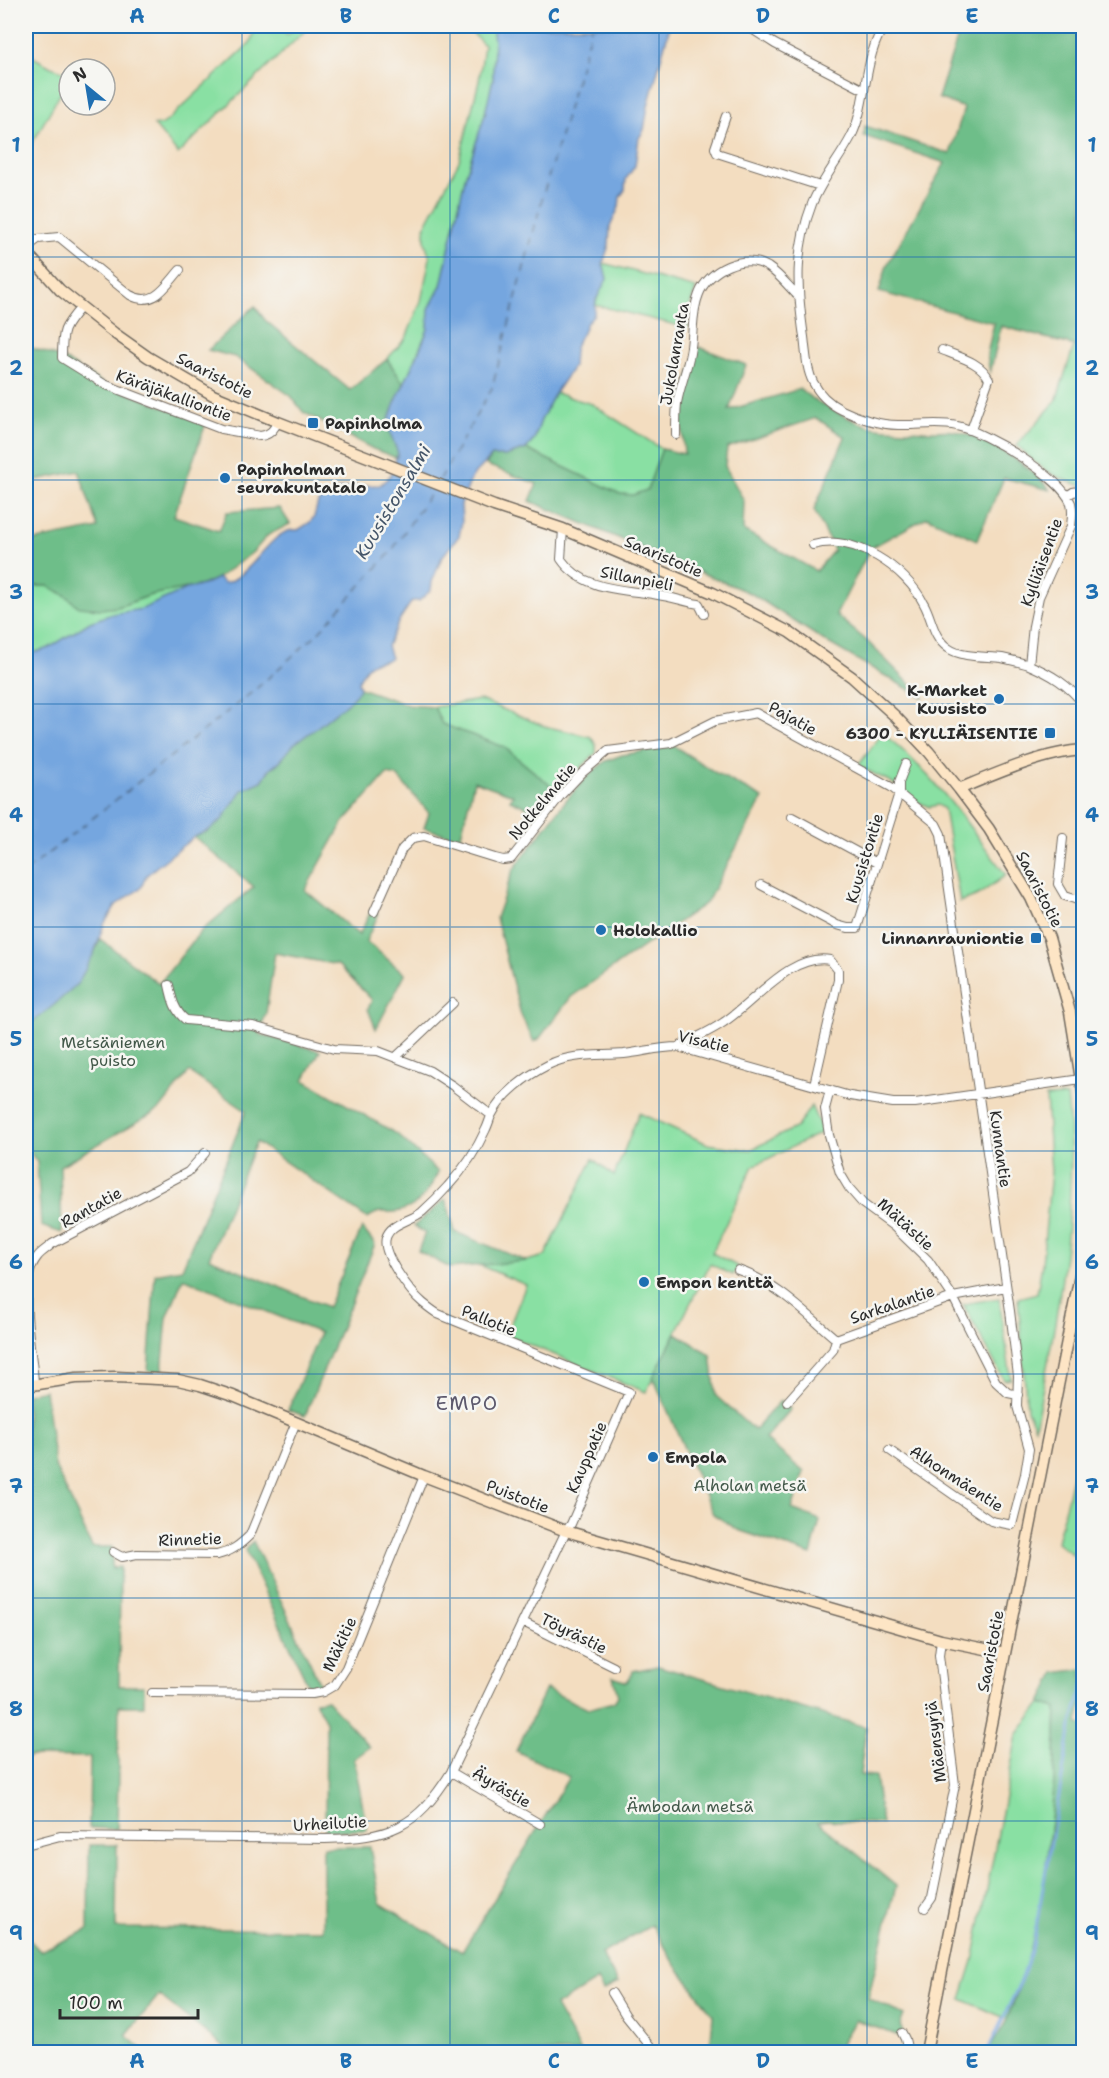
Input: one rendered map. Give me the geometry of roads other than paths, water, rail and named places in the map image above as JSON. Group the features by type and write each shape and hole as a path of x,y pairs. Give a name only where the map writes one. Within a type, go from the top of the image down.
{"main road":[{"name":"Saaristotie","path":"26,250 60,290 114,333 213,395 494,506 563,529 713,593 789,632 852,677 895,716 959,789 1011,863 1039,913 1056,960 1070,1012 1083,1098"},
{"path":"959,789 1056,754 1083,750"},
{"name":"Saaristotie","path":"926,2052 1083,1255"},
{"name":"Puistotie","path":"30,1385 76,1378 116,1377 178,1380 200,1385 233,1396 424,1476 566,1531 941,1640 1005,1653"}],"street":[{"path":"747,26 775,44 864,90"},
{"name":"Kylliäisentie","path":"885,26 876,40 855,128 820,186 801,247 798,297 808,367 813,381 829,402 856,416 899,425 937,423 956,425 971,430 1012,451 1052,480 1067,496 1073,514 1071,526 1040,597 1033,626 1029,664"},
{"path":"726,116 715,148 717,153 820,186"},
{"path":"26,250 38,239 59,237 139,300 149,300 159,294 180,270"},
{"name":"Jukolanranta","path":"676,435 677,402 690,353 695,306 698,294 706,281 730,265 744,262 756,263 767,266 798,297"},
{"name":"Käräjäkalliontie","path":"81,307 65,326 62,337 62,358 104,384 221,429 260,436 272,431 278,422"},
{"path":"942,350 979,366 985,371 988,379 988,386 971,430"},
{"path":"1067,496 1083,490"},
{"name":"Sillanpieli","path":"563,529 561,559 565,565 585,580 602,587 699,604 704,614"},
{"path":"813,545 826,542 856,546 873,554 888,564 918,593 938,638 949,649 1029,664 1056,677 1077,696 1083,705"},
{"name":"Pajatie","path":"599,757 608,751 671,743 715,721 756,713 899,793"},
{"name":"Notkelmatie","path":"374,912 407,842 424,836 495,858 511,859 561,795 599,757"},
{"name":"Kuusistontie","path":"760,885 837,925 857,928 906,764"},
{"name":"Kunnantie","path":"899,793 936,824 941,834 1018,1376 1017,1406 1029,1449 1012,1525"},
{"path":"792,817 877,863"},
{"path":"1063,838 1058,884 1065,896 1083,902"},
{"path":"678,1047 724,1023 751,999 805,961 820,958 831,960 838,970 838,980 814,1085"},
{"path":"169,985 179,1015 186,1020 253,1026 334,1049 378,1050 430,1071 491,1115"},
{"path":"396,1057 453,1003"},
{"name":"Visatie","path":"391,1228 420,1214 450,1185 482,1138 491,1115 512,1090 523,1080 563,1059 576,1056 627,1053 657,1047 678,1047 830,1090 893,1103 915,1103 979,1095 1081,1079"},
{"name":"Mätästie","path":"830,1090 825,1109 830,1135 840,1173 849,1188 863,1204 912,1242 928,1260 953,1298 996,1382 1008,1394 1018,1395"},
{"name":"Rantatie","path":"30,1385 28,1277 38,1256 62,1238 188,1172 206,1153"},
{"name":"Pallotie","path":"391,1228 385,1239 386,1249 395,1267 423,1303 438,1314 629,1392"},
{"name":"Sarkalantie","path":"738,1270 757,1276 781,1292 836,1339 953,1298 1006,1287"},
{"path":"787,1402 833,1350 836,1339"},
{"name":"Kauppatie","path":"566,1531 629,1392"},
{"name":"Rinnetie","path":"113,1552 122,1557 137,1554 217,1555 228,1553 250,1535 296,1422"},
{"name":"Alhonmäentie","path":"889,1450 991,1521 1012,1525"},
{"name":"Mäkitie","path":"152,1693 299,1695 324,1692 335,1685 346,1668 424,1476"},
{"name":"Urheilutie","path":"26,1845 60,1836 325,1839 368,1837 399,1827 415,1818 429,1805 451,1772 566,1531"},
{"name":"Töyrästie","path":"523,1622 614,1667"},
{"name":"Mäensyrjä","path":"925,1908 932,1898 955,1785 939,1655 941,1640"},
{"name":"Äyrästie","path":"451,1772 540,1824"},
{"path":"612,1993 626,2016 655,2052"},
{"path":"902,2033 908,2052"}],"water":[{"name":"Kuusistonsalmi","path":"492,26 670,26 648,106 644,130 639,138 635,166 626,179 625,190 620,197 619,207 610,227 609,245 603,263 607,279 596,300 594,314 578,339 574,351 573,367 555,393 534,440 526,449 505,456 492,456 472,477 461,504 462,522 459,536 442,557 431,590 419,601 412,601 400,619 387,646 391,658 370,665 358,682 360,688 353,698 294,744 269,770 262,781 242,790 222,820 208,831 194,837 155,868 146,876 141,888 116,905 104,924 94,953 78,983 26,1027 26,655 49,648 90,622 112,614 142,609 186,589 218,578 224,583 234,579 279,536 288,531 298,530 309,523 314,517 318,502 336,490 354,486 380,485 390,476 398,453 387,425 428,329 429,309 441,286 465,178 485,114 493,79"}],"waterway":[{"path":"987,2052 1021,1981 1033,1945 1071,1726 1084,1684"}],"place":[{"name":"Papinholma","path":"313,423"},
{"name":"Papinholman seurakuntatalo","path":"225,478"},
{"name":"K-Market Kuusisto","path":"999,699"},
{"name":"6300 - KYLLIÄISENTIE","path":"1050,733"},
{"name":"Holokallio","path":"601,930"},
{"name":"Linnanrauniontie","path":"1036,938"},
{"name":"Empon kenttä","path":"644,1282"},
{"name":"Empola","path":"653,1457"}],"district":[{"name":"EMPO","path":"467,1403"}],"park label":[{"name":"Metsäniemen puisto","path":"113,1051"},
{"name":"Alholan metsä","path":"750,1485"},
{"name":"Ämbodan metsä","path":"690,1806"}]}
